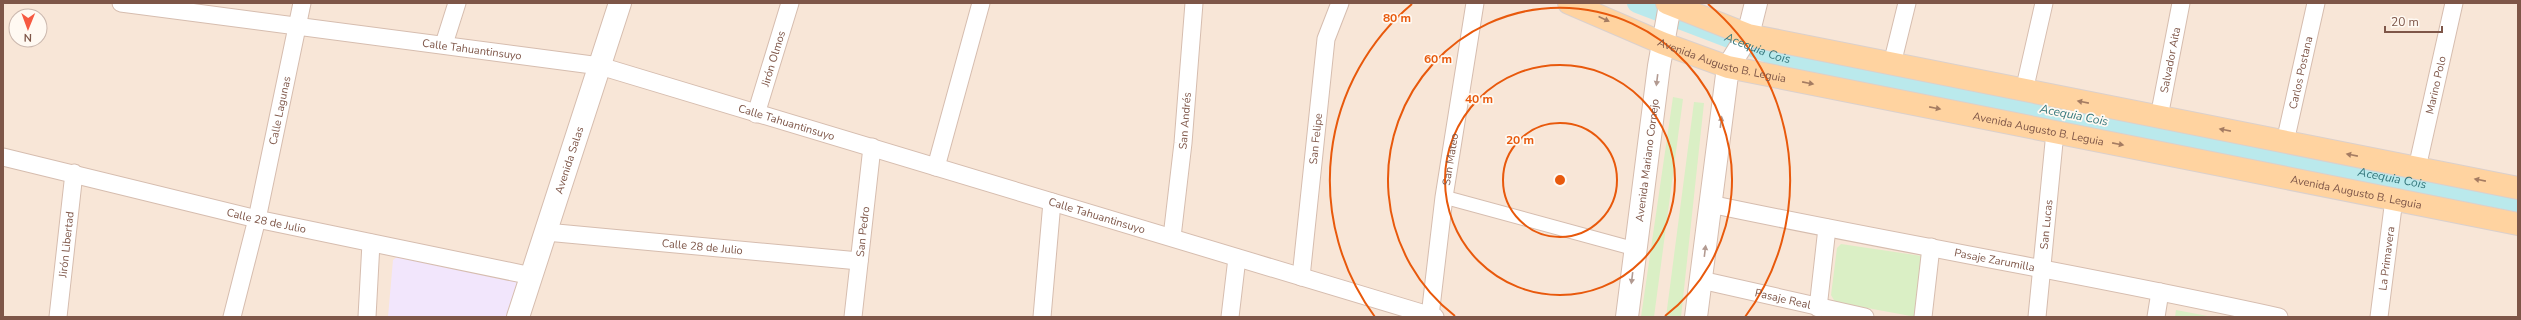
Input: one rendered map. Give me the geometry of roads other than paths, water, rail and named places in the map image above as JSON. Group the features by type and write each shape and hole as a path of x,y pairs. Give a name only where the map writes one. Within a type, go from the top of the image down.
{"main road":[{"name":"Avenida Augusto B. Leguia","path":"1569,3 1663,42 1729,66 2518,224"},
{"path":"1669,5 1748,36 2518,188"}],"street":[{"name":"Calle Tahuantinsuyo","path":"121,3 444,44 600,66 756,114 872,147 936,168 1172,237 1410,313 1433,316"},
{"name":"Calle Lagunas","path":"232,317 257,219 302,3"},
{"path":"444,44 457,3"},
{"name":"Avenida Salas","path":"518,317 620,3"},
{"name":"Jirón Olmos","path":"756,114 790,3"},
{"path":"936,168 981,3"},
{"name":"San Andrés","path":"1172,237 1183,143 1194,3"},
{"name":"San Felipe","path":"1301,277 1326,39 1340,3"},
{"name":"San Mateo","path":"1433,316 1444,197 1475,3"},
{"path":"1696,317 1729,66 1748,36 1756,3"},
{"path":"1892,64 1907,3"},
{"path":"2024,91 2044,3"},
{"name":"Salvador Aita","path":"2159,117 2182,3"},
{"name":"Carlos Postana","path":"2285,142 2316,3"},
{"name":"Marino Polo","path":"2417,168 2454,3"},
{"name":"Avenida Mariano Cornejo","path":"1627,317 1669,5"},
{"name":"San Lucas","path":"2037,317 2055,132"},
{"name":"San Pedro","path":"853,317 872,147"},
{"name":"Calle 28 de Julio","path":"3,157 74,173 257,219 532,276"},
{"name":"Jirón Libertad","path":"58,317 74,173"},
{"path":"1444,197 1635,249"},
{"name":"La Primavera","path":"2379,317 2394,199"},
{"path":"1042,317 1052,202"},
{"name":"Pasaje Zarumilla","path":"1710,204 1827,228 2041,268 2270,316"},
{"path":"1818,308 1827,228"},
{"name":"Calle 28 de Julio","path":"546,232 859,261"},
{"path":"367,317 371,243"},
{"path":"1923,317 1931,247"},
{"path":"1230,317 1237,258"},
{"name":"Pasaje Real","path":"1701,280 1818,308 1865,317"},
{"path":"2156,317 2160,292"}],"waterway":[{"name":"Acequia Cois","path":"1637,3 1779,57 2076,118 2518,202"}]}
